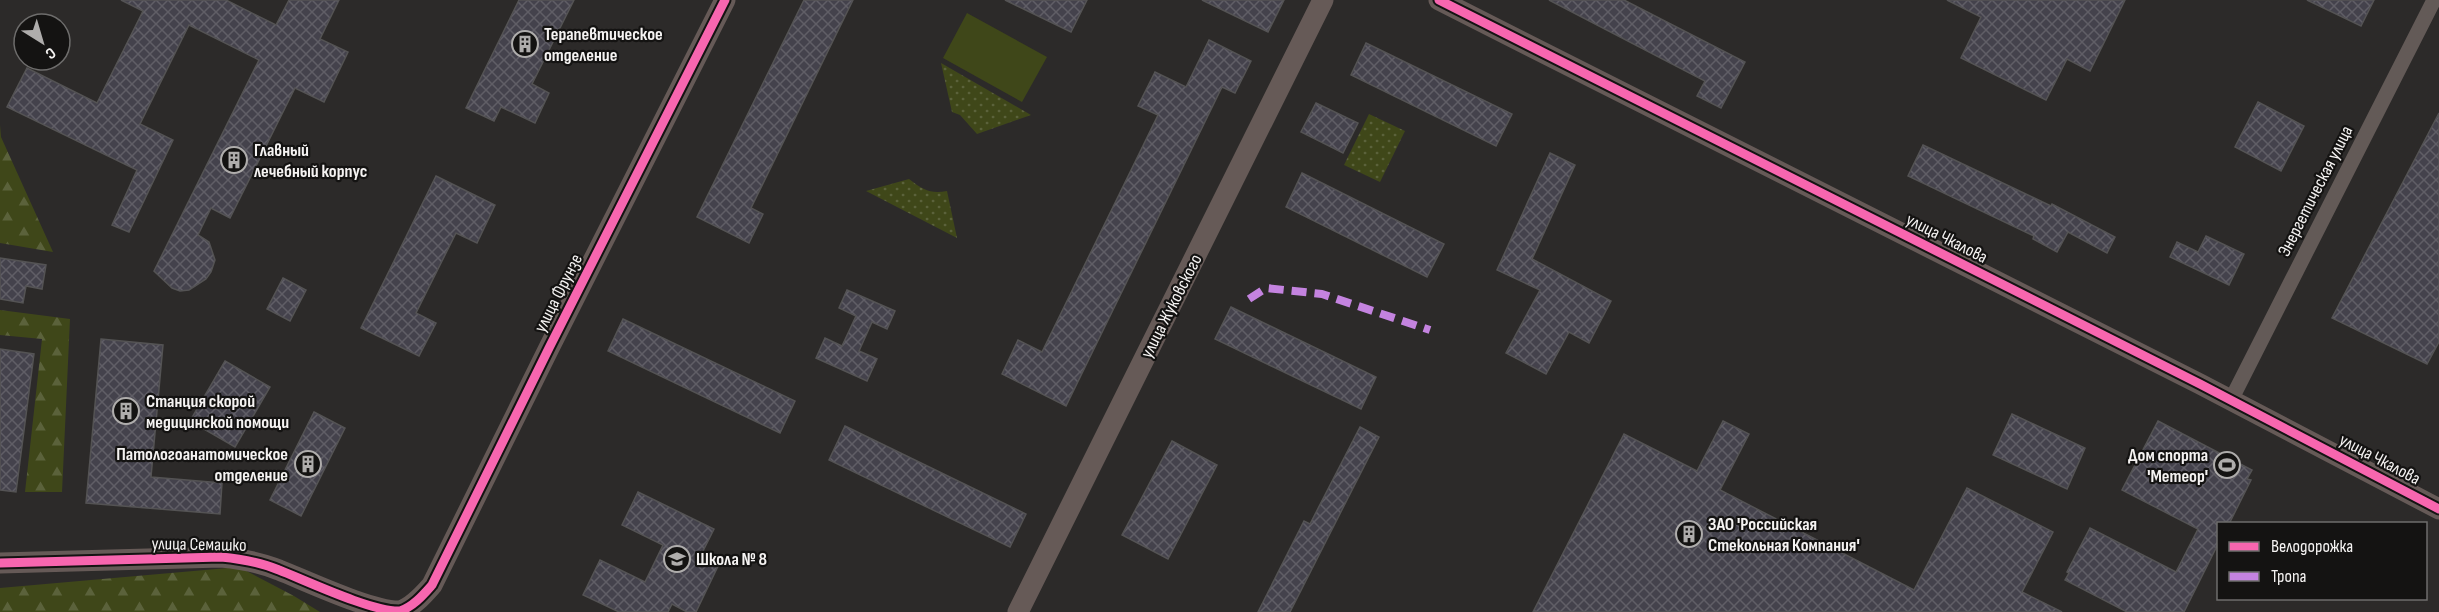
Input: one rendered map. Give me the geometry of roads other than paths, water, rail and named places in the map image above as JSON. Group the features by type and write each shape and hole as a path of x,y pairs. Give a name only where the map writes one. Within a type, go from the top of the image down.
{"street":[{"name":"улица Фрунзе","path":"420,599 432,585 725,0"},
{"name":"улица Жуковского","path":"1018,612 1323,0"},
{"name":"улица Чкалова","path":"1439,0 2231,400 2439,509"},
{"name":"Энергетическая улица","path":"2231,400 2434,0"},
{"name":"улица Семашко","path":"0,563 221,557 260,563 334,596 382,611 400,611 420,599"}],"place":[{"name":"Терапевтическое отделение","path":"525,44"},
{"name":"Главный лечебный корпус","path":"234,160"},
{"name":"Станция скорой медицинской помощи","path":"126,411"},
{"name":"Патологоанатомическое отделение","path":"308,464"},
{"name":"Дом спорта 'Метеор'","path":"2227,465"},
{"name":"ЗАО 'Российская Стекольная Компания'","path":"1689,534"},
{"name":"Школа № 8","path":"677,559"}]}
